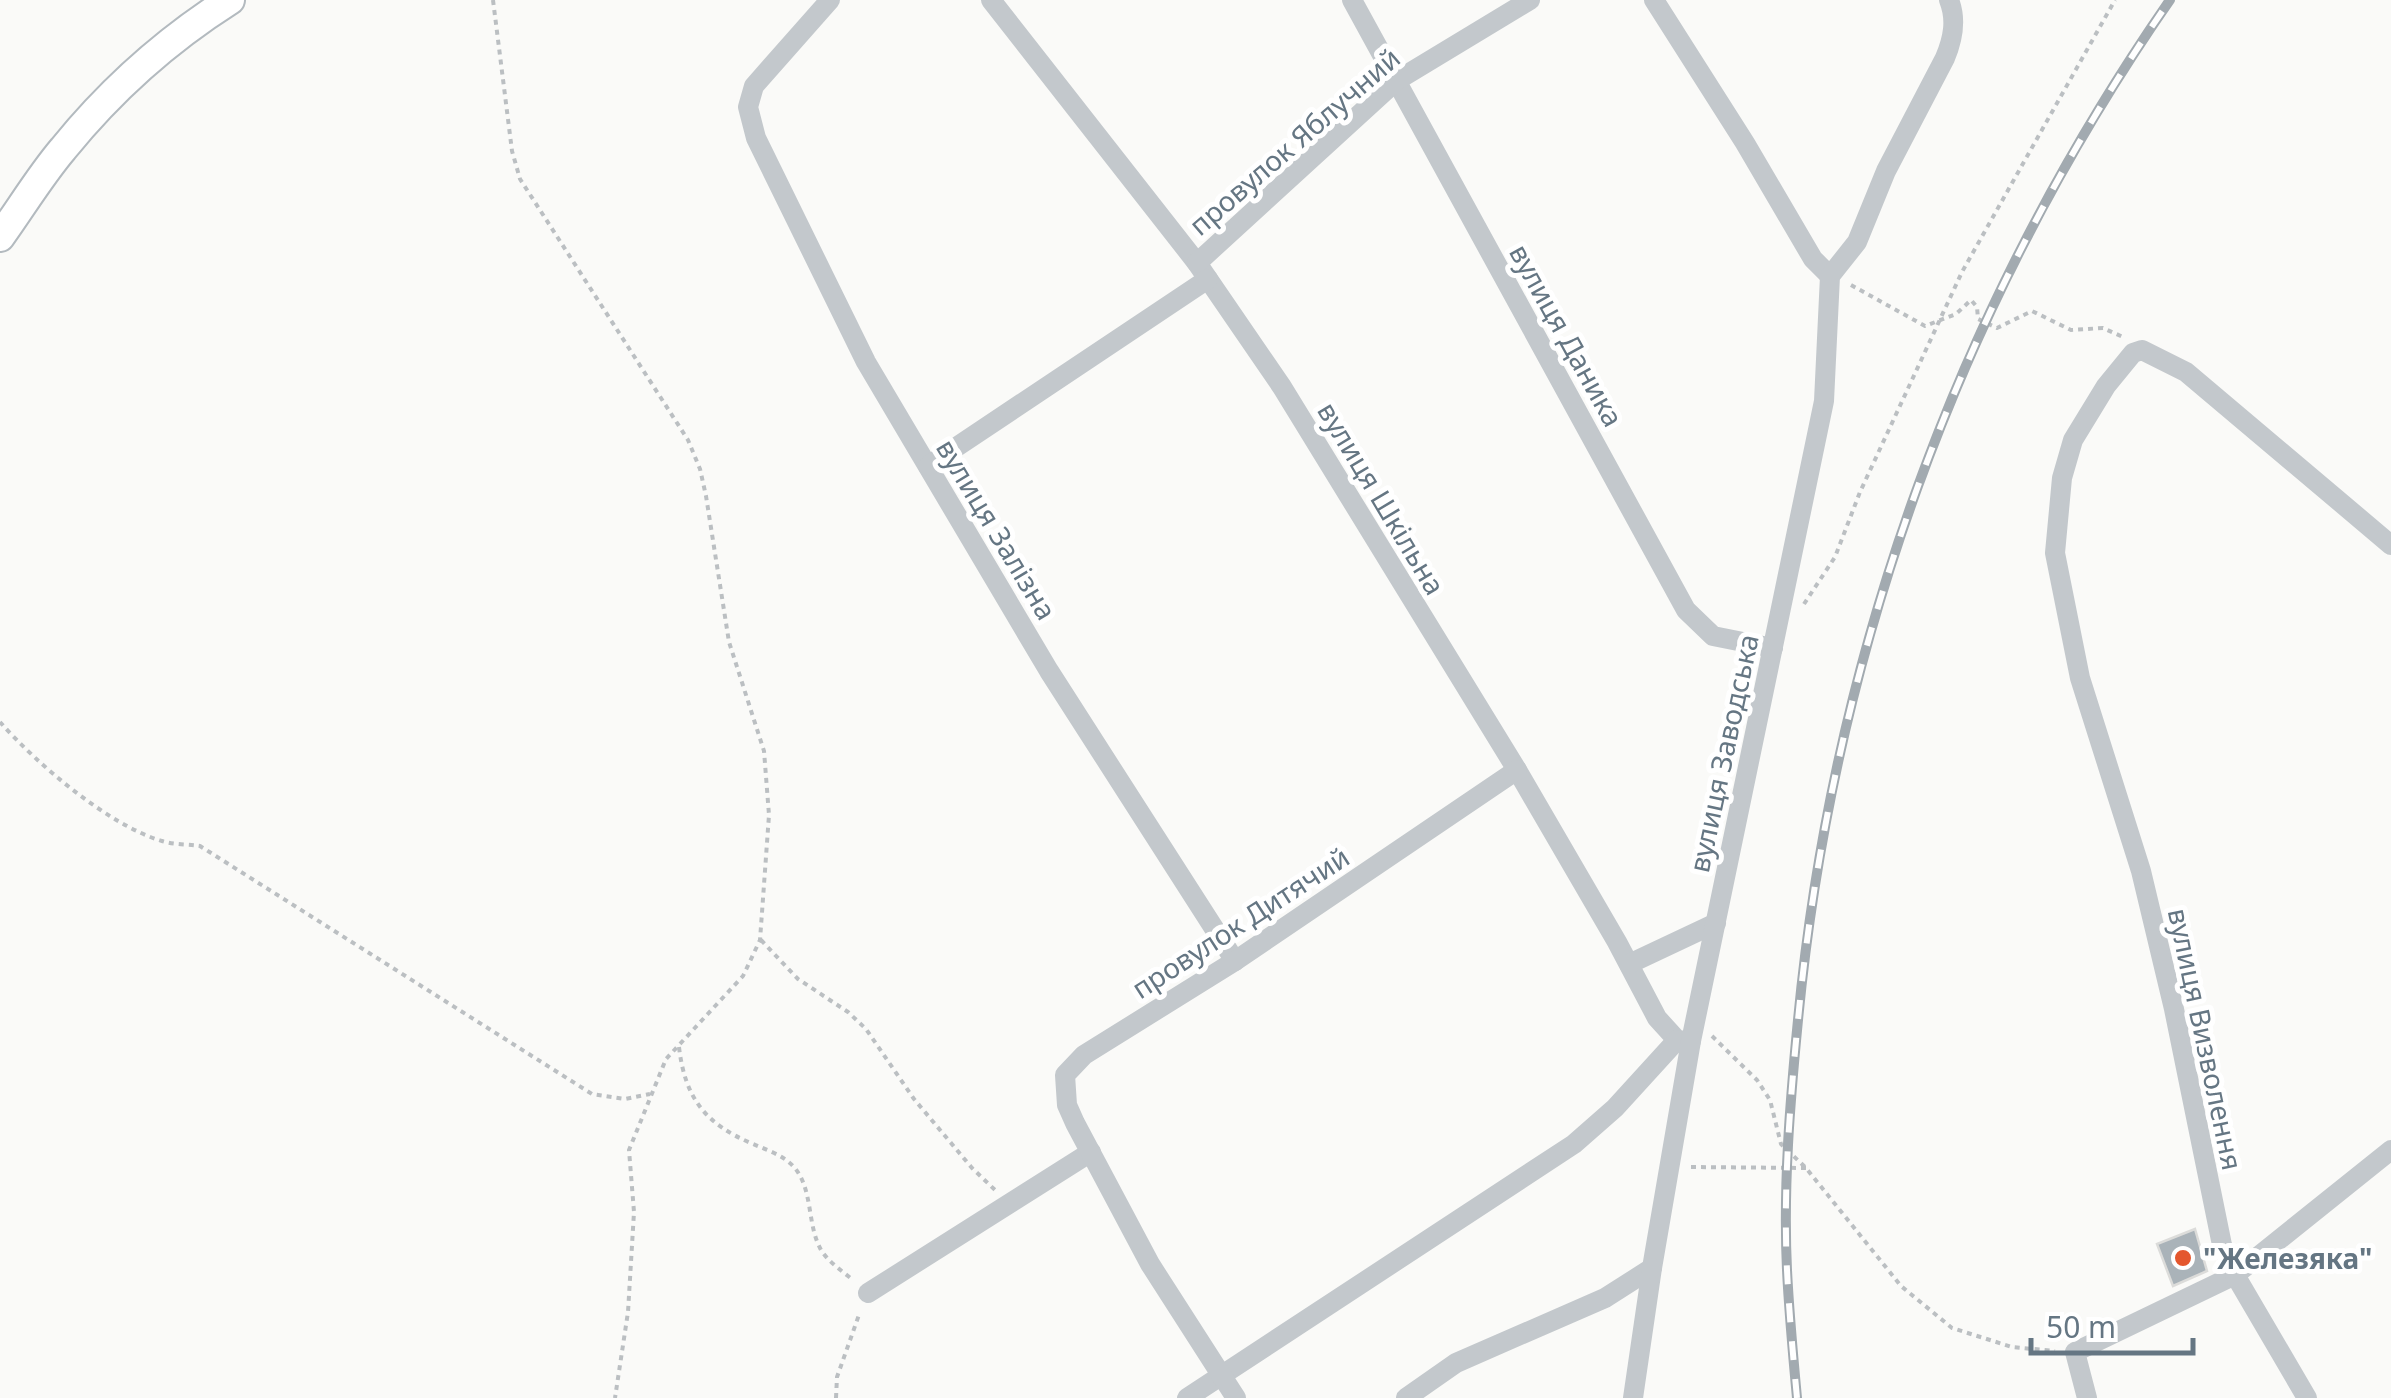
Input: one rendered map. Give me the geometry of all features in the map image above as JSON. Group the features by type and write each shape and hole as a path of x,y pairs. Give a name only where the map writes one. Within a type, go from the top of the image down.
{"street":[{"path":"0,237 62,150 108,98 158,52 230,0"},
{"name":"вулиця Залізна","path":"830,0 759,79 748,107 756,138 866,362 1049,671 1235,961"},
{"name":"вулиця Шкільна","path":"991,0 1202,271 1282,387 1516,770 1657,1018 1688,1034"},
{"name":"вулиця Даника","path":"1352,0 1686,610 1713,636 1773,648"},
{"name":"провулок Яблучний","path":"928,466 1202,271 1396,81 1530,0"},
{"path":"1654,0 1813,258 1830,276 1857,242 1886,171 1946,58 1954,20 1949,0"},
{"name":"вулиця Заводська","path":"1633,1398 1688,1034 1716,922 1824,401 1830,276"},
{"path":"2141,351 2186,372 2391,545"},
{"name":"вулиця Визволення","path":"2141,351 2106,386 2073,440 2062,478 2055,554 2080,678 2141,871 2174,1010 2217,1224 2235,1275 2307,1398"},
{"name":"провулок Дитячий","path":"1091,1152 1066,1104 1065,1075 1074,1062 1235,961 1516,770"},
{"path":"1629,964 1716,922"},
{"path":"1188,1398 1574,1144 1688,1034"},
{"path":"2087,1398 2074,1352 2235,1275 2391,1150"},
{"path":"868,1294 1091,1152 1150,1264 1236,1398"},
{"path":"1406,1398 1456,1363 1605,1298 1652,1268"}],"path":[{"path":"492,0 512,151 520,179 688,440 700,469 728,642 764,751 769,815 760,940 743,976 666,1059 629,1150 634,1212 628,1312 615,1398"},
{"path":"1804,603 1835,557 1860,492 1962,272 2115,0"},
{"path":"1830,276 1864,290 1926,326 1956,314 1972,300 1978,318 1997,328 2032,311 2070,330 2103,328 2141,351"},
{"path":"0,722 25,751 123,826 164,842 200,846 592,1094 625,1099 651,1094"},
{"path":"760,940 798,979 866,1029 914,1100 972,1168 1010,1204"},
{"path":"1688,1034 1757,1080 1770,1100 1782,1144 1901,1286 1952,1328 2012,1347 2074,1352"},
{"path":"678,1046 687,1089 700,1110 726,1131 779,1155 795,1168 806,1192 821,1250 868,1294 838,1377 836,1398"},
{"path":"1671,1166 1806,1168"}],"building":[{"name":"\"Железяка\"","path":"2195,1229 2207,1271 2173,1286 2157,1244"}],"railway":[{"path":"1797,1398 1786,1207 1798,1020 1815,883 1841,748 1875,616 1918,486 1969,359 2028,236 2095,116 2170,0"}],"place":[{"name":"\"Железяка\"","path":"2183,1258"}]}
